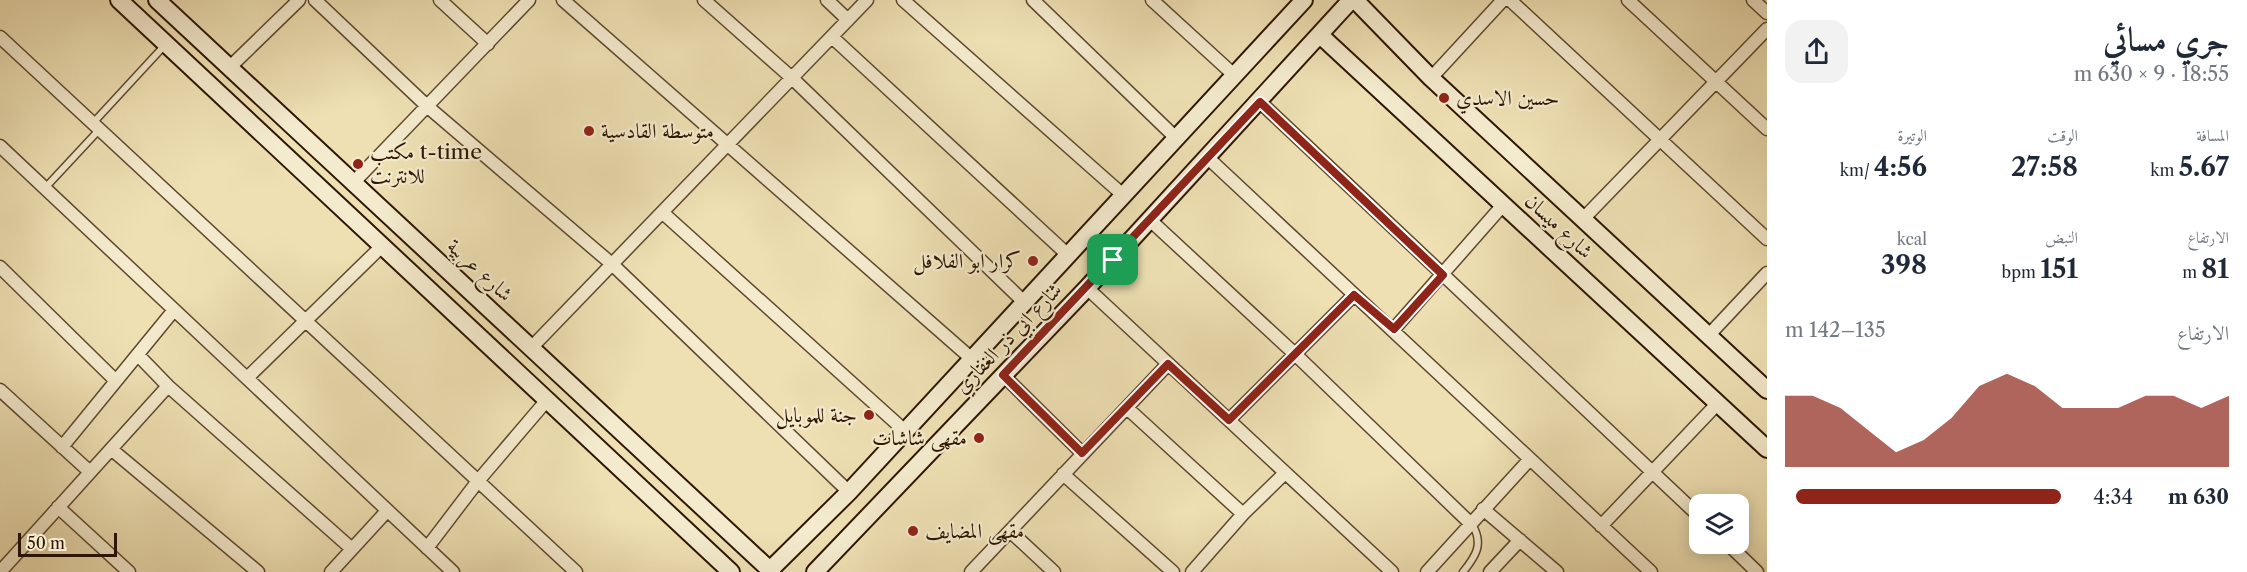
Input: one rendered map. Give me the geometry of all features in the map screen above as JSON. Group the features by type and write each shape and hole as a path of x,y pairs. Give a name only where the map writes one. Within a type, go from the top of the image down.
{"main road":[{"path":"119,0 731,572"},
{"name":"شارع عربية","path":"157,0 770,571"},
{"name":"شارع ابي ذر الغفاري","path":"770,571 849,492 1304,0"},
{"name":"شارع ابي ذر الغفاري","path":"815,572 1087,288 1353,0"},
{"name":"شارع ميسان","path":"1353,0 1431,78 1767,390"},
{"name":"شارع ميسان","path":"1320,35 1767,449"},
{"path":"1087,235 1113,260"}],"street":[{"path":"229,68 299,0"},
{"path":"315,0 428,107 613,265 849,492"},
{"path":"440,0 488,44"},
{"path":"353,183 529,0"},
{"path":"563,0 972,359"},
{"path":"704,0 792,78 1024,302"},
{"path":"827,0 848,20"},
{"path":"531,348 728,147 867,0"},
{"path":"903,0 1123,195"},
{"path":"1033,0 1176,138"},
{"path":"1152,0 1234,75"},
{"path":"1431,78 1503,0"},
{"path":"1510,0 1767,239"},
{"path":"1628,0 1767,129"},
{"path":"1753,0 1767,13"},
{"path":"1583,219 1714,81 1767,29"},
{"path":"0,37 576,572"},
{"path":"832,37 1068,255"},
{"path":"1260,102 1689,507"},
{"path":"0,146 453,572"},
{"path":"1207,157 1354,295 1394,329 1651,572"},
{"path":"1394,329 1503,205"},
{"path":"663,213 905,431"},
{"path":"1150,220 1296,355 1471,524"},
{"path":"247,378 382,246"},
{"path":"0,267 116,381"},
{"path":"1708,336 1767,273"},
{"path":"1087,288 1392,572"},
{"path":"1229,420 1354,295"},
{"path":"62,447 174,310"},
{"path":"138,355 168,386 352,549"},
{"path":"971,572 1168,364"},
{"path":"1003,375 1082,453"},
{"path":"0,572 168,386"},
{"path":"0,390 90,472"},
{"path":"427,548 478,481 547,400"},
{"path":"1601,526 1718,404"},
{"path":"1127,408 1243,514"},
{"path":"111,449 258,572"},
{"path":"1427,572 1530,459"},
{"path":"1192,572 1243,514 1285,473"},
{"path":"1063,474 1173,572"},
{"path":"58,507 129,572"},
{"path":"1483,509 1557,572"},
{"path":"331,572 387,510"},
{"path":"1010,531 1054,572"},
{"path":"1490,572 1520,540"},
{"path":"1738,554 1757,572"}],"lane":[{"path":"45,188 166,44"},
{"path":"1463,572 1478,549 1479,539 1471,524"}],"place":[{"name":"حسين الاسدي","path":"1444,98"},
{"name":"متوسطة القادسية","path":"589,131"},
{"name":"مكتب t-time للانترنت","path":"358,164"},
{"name":"كرار ابو الفلافل","path":"1033,261"},
{"name":"جنة للموبايل","path":"869,415"},
{"name":"مقهى شاشات","path":"979,438"},
{"name":"مقهى المضايف","path":"913,531"}],"route":[{"path":"1260,102 1443,275 1394,329 1354,295 1229,420 1168,364 1082,453 1003,375 1113,260 1260,102"}]}
